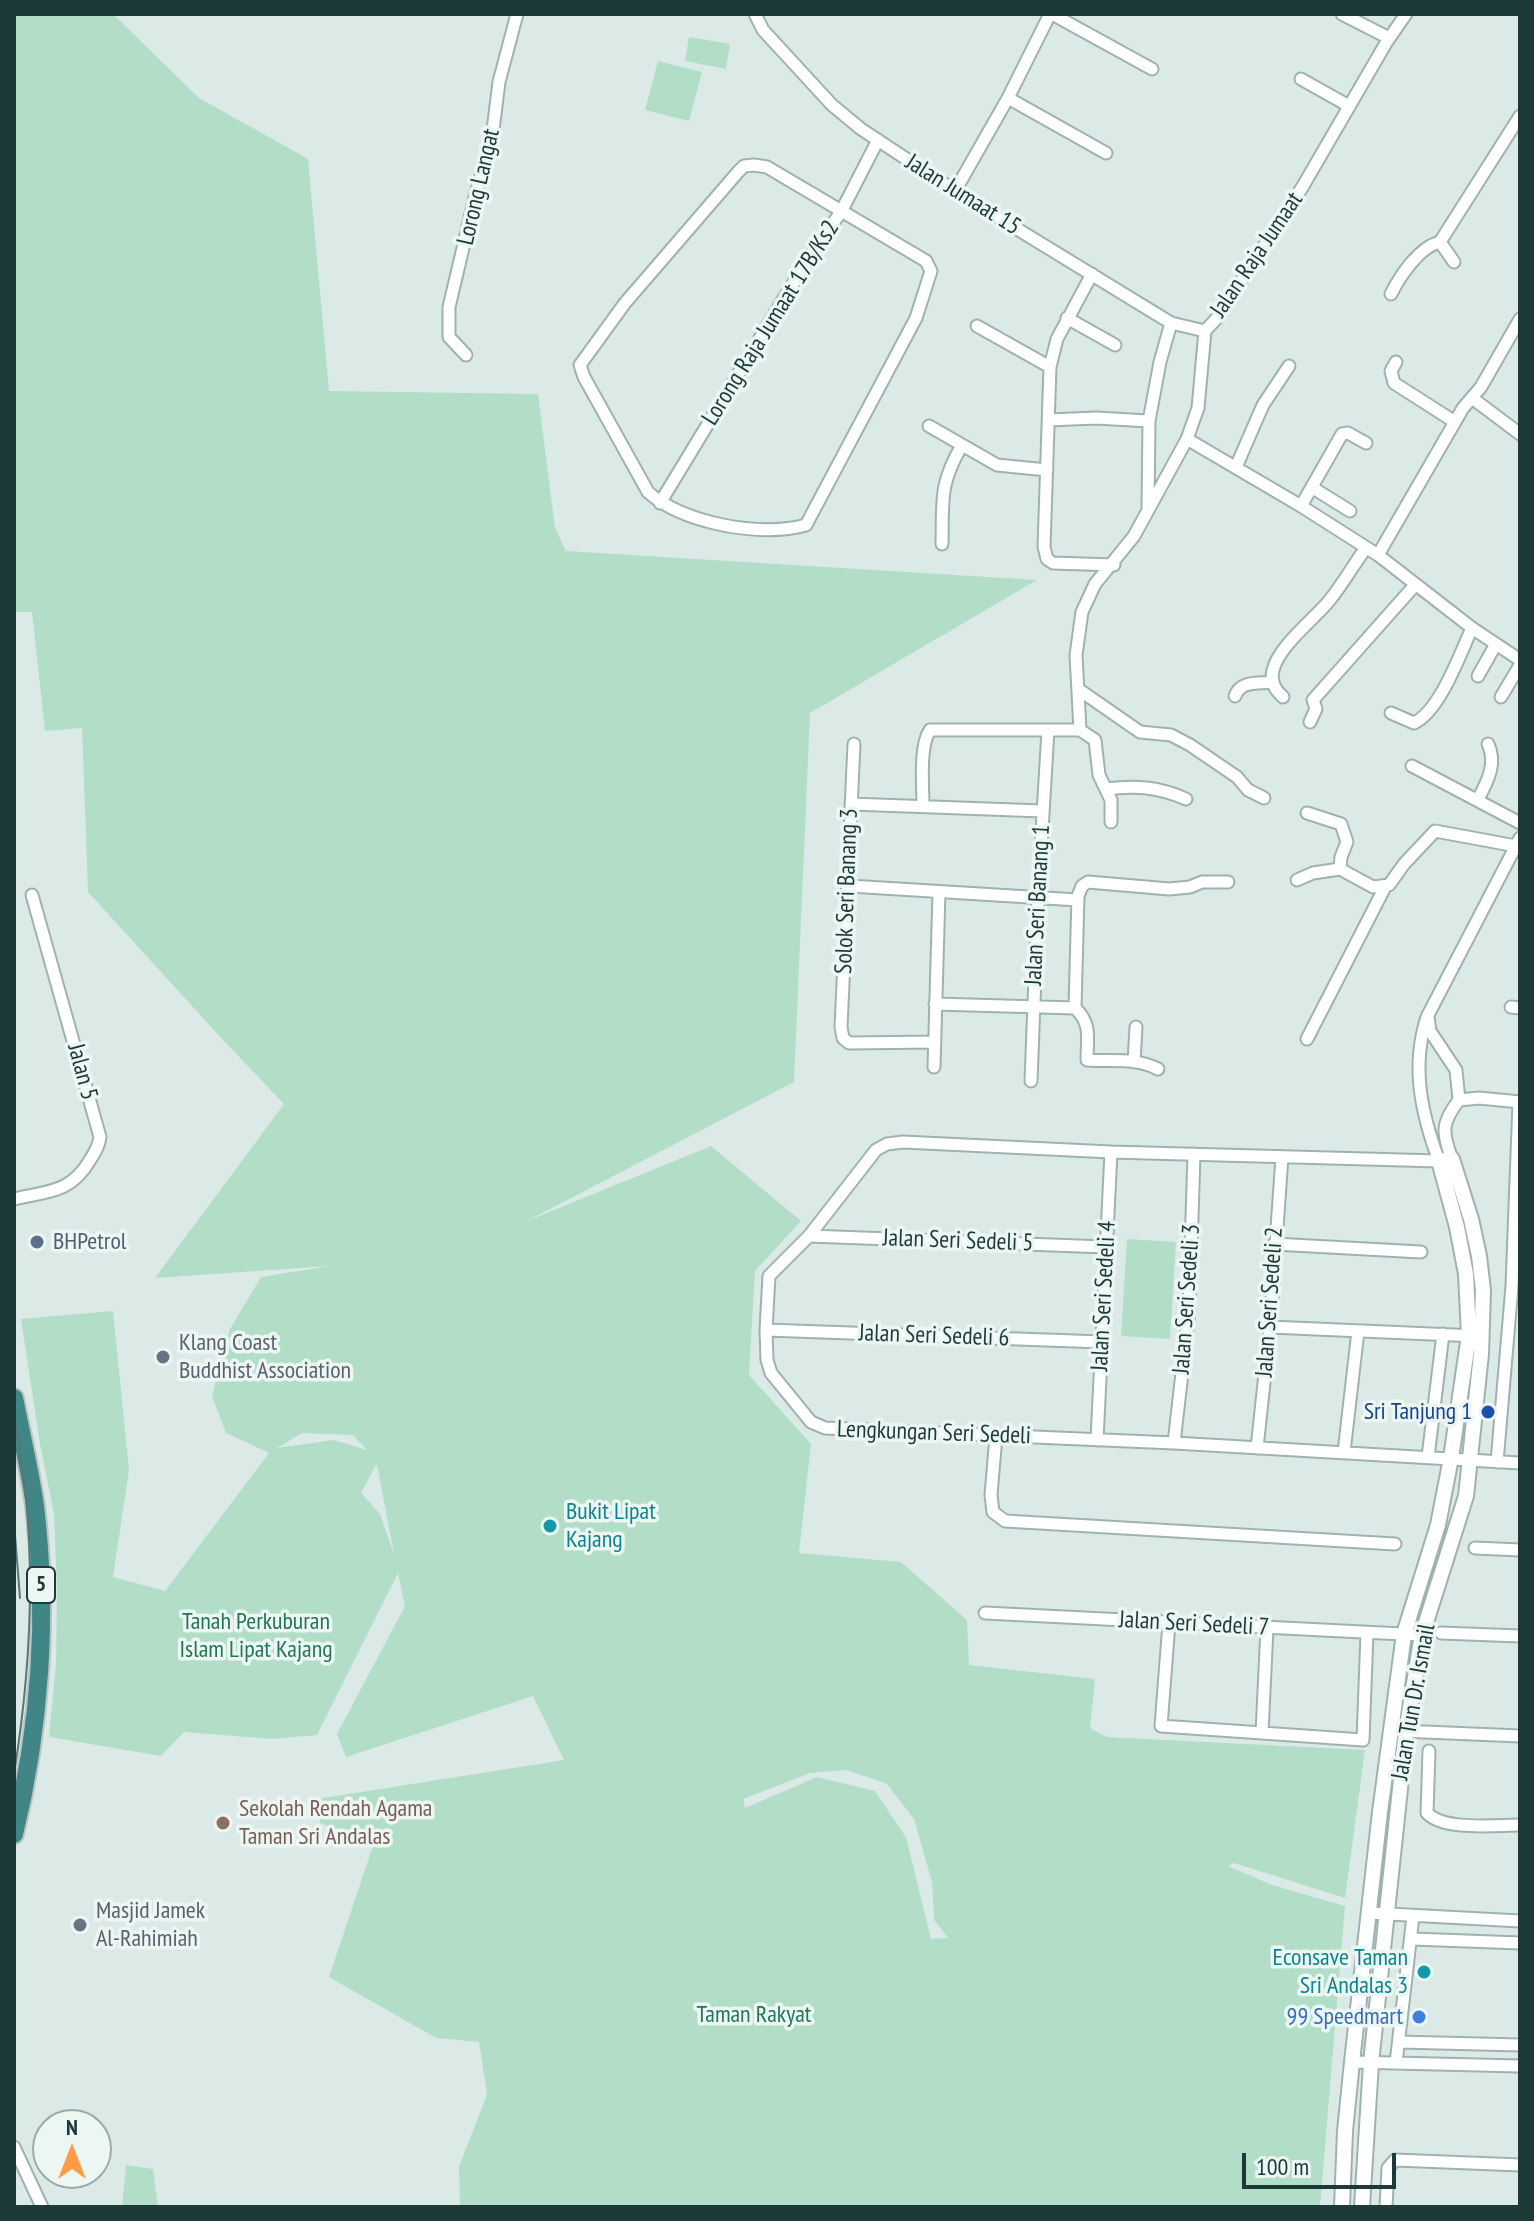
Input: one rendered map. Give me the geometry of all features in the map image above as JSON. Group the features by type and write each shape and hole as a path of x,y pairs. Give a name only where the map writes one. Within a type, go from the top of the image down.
{"highway":[{"name":"5","path":"14,1398 35,1505 41,1586 37,1697 24,1794 14,1834"}],"street":[{"name":"Lorong Langat","path":"466,355 449,337 449,307 492,138 499,82 517,14"},
{"name":"Jalan Jumaat 15","path":"755,14 763,30 832,105 878,140 955,191 1171,323 1205,331"},
{"path":"955,191 1051,14 1152,69"},
{"path":"1342,14 1389,38"},
{"name":"Jalan Raja Jumaat","path":"1080,730 1076,655 1082,612 1095,584 1114,565 1134,536 1187,439 1198,408 1205,331 1218,317 1303,186 1406,14"},
{"path":"1301,79 1349,106"},
{"path":"1008,98 1106,153"},
{"path":"1391,294 1398,280 1425,247 1440,242 1520,116"},
{"name":"Lorong Raja Jumaat 17B/Ks2","path":"660,503 803,266 841,212 878,140"},
{"path":"744,166 767,167 926,261 931,271 916,318 806,525 786,529 727,526 699,520 660,503 648,492 580,365 625,303 744,166"},
{"path":"1440,242 1454,262"},
{"path":"1092,274 1057,339 1050,367 1044,547 1047,559 1062,564 1114,565"},
{"path":"1067,318 1115,345"},
{"path":"1378,555 1455,422 1520,319"},
{"path":"1148,509 1149,421 1171,323"},
{"path":"977,326 1050,367"},
{"path":"1396,362 1391,371 1394,383 1455,422"},
{"path":"1234,461 1263,405 1289,366"},
{"path":"1472,398 1520,434"},
{"path":"1048,420 1096,418 1149,421"},
{"path":"929,426 997,465 1047,470"},
{"path":"1307,497 1342,434 1348,433 1366,443"},
{"path":"1187,439 1307,497 1350,511"},
{"path":"942,544 943,488 947,471 962,445"},
{"path":"1307,497 1365,549 1378,555 1520,663 1501,697"},
{"path":"1283,697 1275,690 1273,682 1272,671 1278,660 1330,600 1365,549"},
{"path":"1310,722 1316,709 1313,700 1415,585"},
{"path":"1391,713 1414,723 1424,719 1446,683 1472,628"},
{"path":"1478,676 1496,644"},
{"path":"1235,696 1237,690 1247,684 1273,682"},
{"path":"1078,689 1140,732 1171,735 1190,745 1237,777 1248,790 1264,798"},
{"path":"923,806 926,735 930,730 1080,730 1095,740 1099,775 1111,800 1111,822"},
{"name":"Jalan Seri Banang 1","path":"1031,1081 1048,730"},
{"name":"Solok Seri Banang 3","path":"854,744 841,1027 843,1038 849,1043 934,1042"},
{"path":"1478,799 1491,768 1488,744"},
{"path":"1412,766 1520,823"},
{"path":"1106,789 1137,786 1164,790 1186,799"},
{"path":"851,804 1042,811"},
{"path":"1307,813 1341,824 1345,830 1347,842 1340,869"},
{"path":"1307,1039 1385,887 1435,831 1518,842 1427,1017 1421,1037 1420,1096 1427,1128 1445,1160"},
{"path":"1297,880 1313,873 1340,869 1373,887 1385,887"},
{"path":"1075,1008 1078,900 1082,886 1088,882 1169,889 1190,887 1202,882 1228,882"},
{"path":"849,886 1078,900"},
{"path":"934,1067 939,892"},
{"name":"Jalan 5","path":"14,1199 63,1187 76,1180 99,1144 100,1137 32,895"},
{"path":"935,1004 1075,1008 1085,1017 1087,1025 1087,1060 1134,1062 1158,1069"},
{"path":"1427,1017 1430,1031 1456,1070 1459,1100 1447,1117 1444,1128 1445,1160"},
{"path":"1134,1062 1136,1027"},
{"path":"1459,1100 1479,1098 1520,1102 1516,1287 1497,1462"},
{"name":"Lengkungan Seri Sedeli","path":"1445,1160 1111,1152 903,1142 887,1144 876,1150 809,1236 769,1276 766,1330 771,1373 811,1422 825,1428 1174,1443 1520,1463"},
{"name":"Jalan Seri Sedeli 4","path":"1097,1440 1111,1152"},
{"name":"Jalan Seri Sedeli 3","path":"1174,1443 1189,1312 1194,1154"},
{"name":"Jalan Seri Sedeli 2","path":"1257,1448 1270,1327 1282,1157"},
{"name":"Jalan Tun Dr. Ismail","path":"1362,2207 1390,1731 1404,1634 1438,1525 1483,1290 1471,1219 1445,1160"},
{"name":"Jalan Seri Sedeli 5","path":"809,1236 1106,1247"},
{"path":"1274,1244 1421,1252"},
{"path":"1270,1327 1476,1336"},
{"name":"Jalan Seri Sedeli 6","path":"766,1330 1102,1342"},
{"path":"1344,1452 1358,1331"},
{"path":"1428,1457 1443,1334"},
{"name":"Jalan Tun Dr. Ismail","path":"1342,2207 1352,2062 1422,1635 1466,1496 1476,1336"},
{"path":"996,1436 991,1495 993,1512 1005,1521 1395,1544"},
{"path":"1475,1548 1520,1550"},
{"name":"Jalan Seri Sedeli 7","path":"985,1613 1422,1635"},
{"path":"1169,1623 1161,1726 1363,1740 1367,1633"},
{"path":"1262,1733 1267,1628"},
{"path":"1441,1633 1520,1636"},
{"path":"1390,1731 1520,1736"},
{"path":"1429,1751 1427,1813 1434,1820 1448,1824 1520,1825"},
{"path":"1378,1914 1520,1921"},
{"path":"1396,2063 1413,1916"},
{"path":"1412,1939 1520,1943"},
{"path":"1399,2042 1520,2045"},
{"path":"1352,2062 1520,2066"},
{"path":"14,2147 42,2207"},
{"path":"1386,2207 1388,2168 1395,2160 1520,2165"}],"green space":[{"path":"14,14 113,14 199,98 308,159 329,391 538,394 555,528 566,551 1037,580 810,713 794,1082 527,1221 711,1146 801,1221 755,1271 749,1375 811,1444 799,1553 901,1562 967,1620 969,1665 1095,1679 1090,1728 1107,1737 1365,1750 1345,1898 1234,1863 1228,1866 1272,1885 1345,1906 1320,2207 460,2207 459,2167 487,2094 479,2042 436,2038 329,1977 374,1843 320,1823 317,1799 564,1760 533,1696 346,1757 337,1734 405,1606 398,1573 317,1735 272,1739 184,1732 161,1756 49,1737 56,1663 54,1514 21,1319 113,1311 129,1470 113,1577 165,1591 269,1453 226,1433 212,1396 230,1329 261,1277 330,1266 155,1278 284,1104 88,892 82,728 45,731 32,612 14,612","holes":["302,1433 353,1435 367,1450 334,1440 277,1448","377,1465 394,1554 380,1514 361,1493","847,1770 887,1784 914,1819 932,1882 934,1920 948,1938 931,1939 906,1837 875,1791 817,1777 745,1808 743,1799 810,1773"]},
{"path":"689,37 730,44 726,69 685,61"},
{"path":"658,61 702,72 689,121 645,110"},
{"path":"1127,1239 1176,1242 1170,1339 1121,1336"},
{"path":"126,2165 153,2169 158,2207 122,2207"}],"tram line":[{"path":"14,1417 22,1461 30,1551 29,1640 14,1774"},
{"path":"14,1522 20,1598"}],"place":[{"name":"BHPetrol","path":"37,1242"},
{"name":"Klang Coast Buddhist Association","path":"163,1357"},
{"name":"Sri Tanjung 1","path":"1488,1412"},
{"name":"Bukit Lipat Kajang","path":"550,1526"},
{"name":"Sekolah Rendah Agama Taman Sri Andalas","path":"223,1823"},
{"name":"Masjid Jamek Al-Rahimiah","path":"80,1925"},
{"name":"Econsave Taman Sri Andalas 3","path":"1424,1972"},
{"name":"99 Speedmart","path":"1419,2017"}],"park label":[{"name":"Tanah Perkuburan Islam Lipat Kajang","path":"256,1636"},
{"name":"Taman Rakyat","path":"754,2015"}]}
